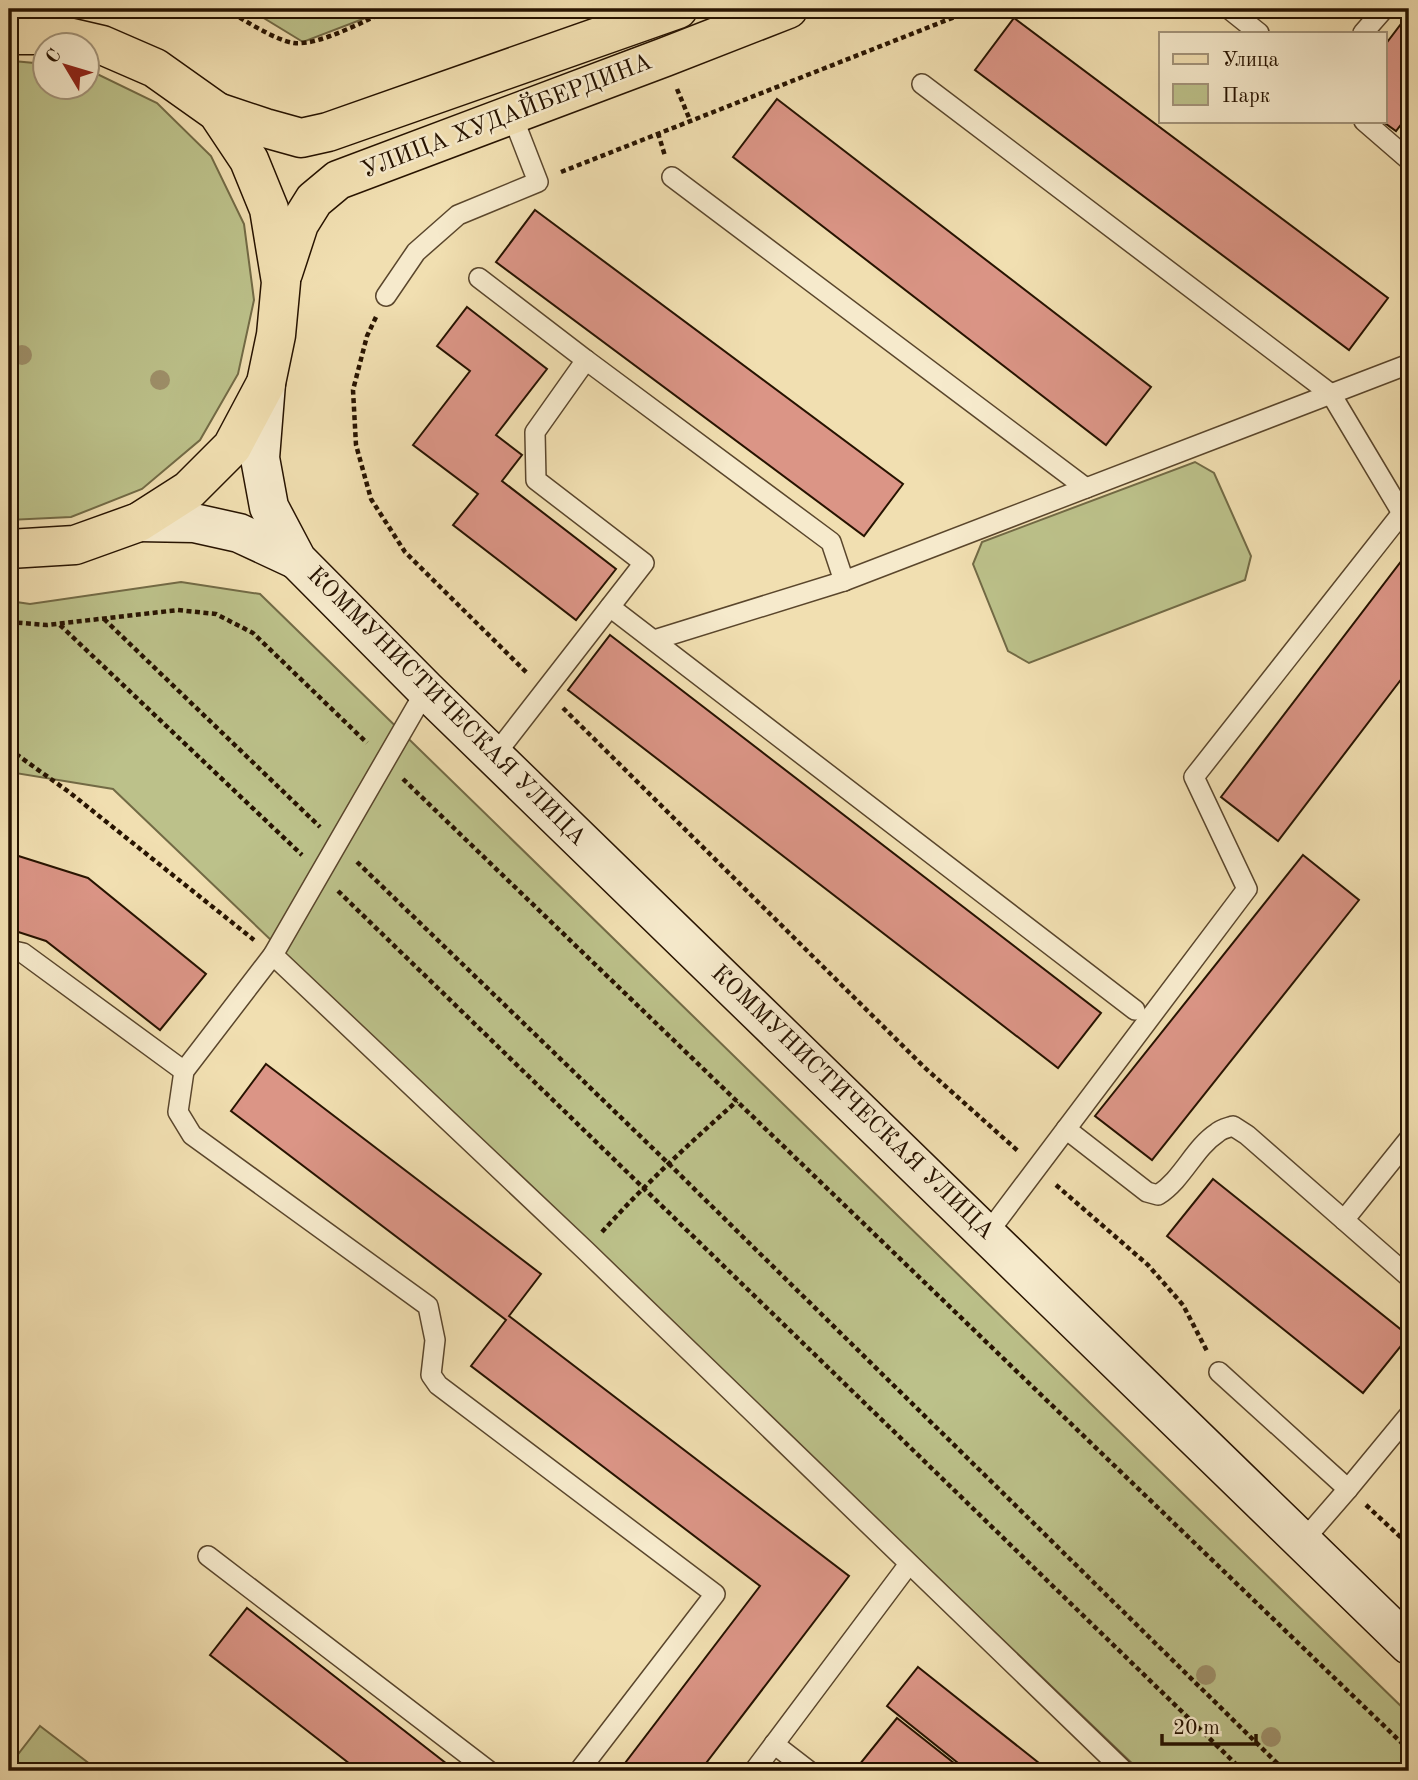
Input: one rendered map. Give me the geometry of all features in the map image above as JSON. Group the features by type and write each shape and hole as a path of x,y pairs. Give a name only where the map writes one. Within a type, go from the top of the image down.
{"main road":[{"name":"УЛИЦА ХУДАЙБЕРДИНА","path":"217,112 301,138 328,132 678,9"},
{"name":"УЛИЦА ХУДАЙБЕРДИНА","path":"281,282 299,224 314,200 338,180 788,9"},
{"path":"9,35 59,35 103,45 155,68 217,112 249,160 269,209 281,282 276,335 266,383 232,447 189,490 139,522 75,545 9,549"},
{"name":"КОММУНИСТИЧЕСКАЯ УЛИЦА","path":"266,383 260,458 269,507 296,560 426,690 1409,1645"},
{"name":"КОММУНИСТИЧЕСКАЯ УЛИЦА","path":"139,522 194,523 239,533 296,560"}],"lane":[{"path":"1228,9 1258,32"},
{"path":"1364,32 1384,9"},
{"path":"922,84 1332,394 1406,514 1194,777 1247,889 986,1234"},
{"path":"386,296 416,252 458,215 538,182 512,115"},
{"path":"1365,122 1409,160"},
{"path":"672,177 1086,488"},
{"path":"479,278 831,542 844,581"},
{"path":"494,756 644,564 536,480 535,432 586,360"},
{"path":"654,640 844,581 1409,364"},
{"path":"610,607 1135,1010"},
{"path":"426,690 273,955 184,1071 178,1112 192,1135 428,1306 435,1340 432,1375 438,1385 715,1594 579,1771"},
{"path":"9,950 23,953 184,1071"},
{"path":"273,955 586,1251 1124,1771"},
{"path":"1066,1129 1147,1192 1158,1195 1169,1188 1218,1131 1233,1126 1247,1135 1409,1277"},
{"path":"1344,1220 1409,1139"},
{"path":"1219,1372 1348,1489"},
{"path":"1301,1542 1409,1415"},
{"path":"208,1556 489,1771"},
{"path":"754,1771 909,1564"},
{"path":"774,1744 808,1771"}],"path":[{"path":"225,9 270,34 293,43 319,40 392,9"},
{"path":"538,182 975,9"},
{"path":"675,82 690,120"},
{"path":"386,296 366,337 353,390 356,445 371,499 405,552 924,1067 1148,1265 1183,1305 1219,1372"},
{"path":"9,622 47,625 178,610 216,614 253,634 1409,1750"},
{"path":"104,619 668,1164 1285,1771"},
{"path":"59,624 320,873 1242,1771"},
{"path":"9,749 69,792 273,955"},
{"path":"586,1251 643,1188 737,1101"},
{"path":"1348,1489 1409,1545"}],"green space":[{"path":"249,9 389,9 303,42"},
{"path":"9,62 32,63 32,102 102,102 102,76 157,103 211,156 244,224 254,300 238,374 200,440 142,489 71,517 9,520"},
{"path":"1195,462 1214,473 1251,556 1245,580 1029,663 1008,651 973,564 982,542"},
{"path":"181,582 260,594 1409,1714 1409,1771 1140,1771 113,789 9,772 9,601 30,604"},
{"path":"40,1726 99,1771 9,1771 9,1766"}],"building":[{"path":"1014,18 1388,298 1349,350 975,70"},
{"path":"1404,20 1409,24 1409,114 1396,131 1383,122 1386,122 1386,44"},
{"path":"777,99 1151,387 1106,445 733,157"},
{"path":"535,210 903,484 864,536 496,262"},
{"path":"467,307 547,369 496,435 522,455 502,481 616,569 576,620 453,525 478,494 413,445 470,371 437,346"},
{"path":"1409,551 1409,669 1278,841 1221,797"},
{"path":"610,635 1101,1013 1058,1068 568,690"},
{"path":"9,853 88,878 206,974 160,1030 46,941 9,929"},
{"path":"1303,855 1359,900 1152,1160 1095,1116"},
{"path":"266,1064 541,1274 509,1316 849,1576 700,1771 619,1771 760,1586 471,1366 506,1320 231,1111"},
{"path":"1213,1179 1409,1336 1363,1393 1167,1236"},
{"path":"247,1608 456,1771 359,1771 210,1655"},
{"path":"918,1667 1049,1771 968,1771 887,1706"},
{"path":"897,1718 964,1771 855,1770"}]}
